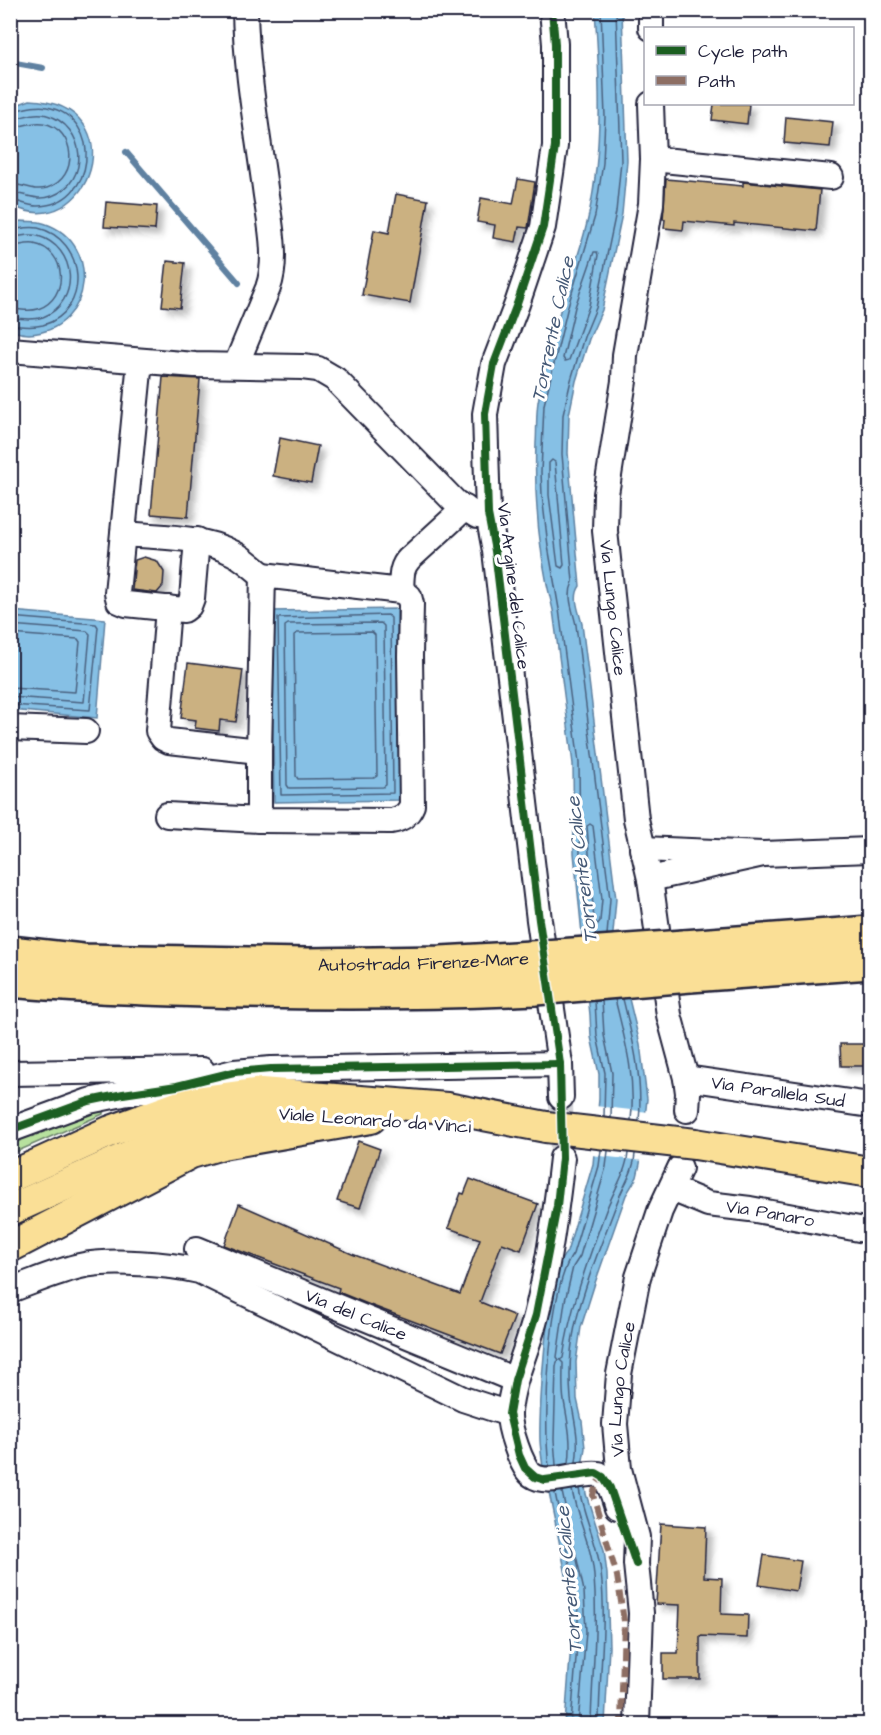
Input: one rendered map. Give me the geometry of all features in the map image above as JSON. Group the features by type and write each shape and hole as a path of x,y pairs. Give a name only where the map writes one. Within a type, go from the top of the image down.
{"highway":[{"name":"Autostrada Firenze-Mare","path":"10,980 121,987 384,993 533,973 687,961 870,933"},
{"name":"Autostrada Firenze-Mare","path":"10,953 82,961 308,965 441,963 533,973"},
{"name":"Autostrada Firenze-Mare","path":"687,961 870,962"}],"main road":[{"path":"177,1086 261,1093"},
{"name":"Viale Leonardo da Vinci","path":"10,1177 111,1131 188,1103 261,1093 447,1108 544,1127 682,1167 870,1172"},
{"name":"Viale Leonardo da Vinci","path":"10,1210 189,1129 236,1116 282,1112 462,1126 544,1127"},
{"path":"10,1247 191,1153 222,1144 371,1118"}],"street":[{"path":"236,365 272,278 273,261 248,58 245,10"},
{"name":"Via Argine del Calice","path":"552,10 555,44 555,146 543,227 494,364 485,414 488,514 495,551 539,920 560,1064 561,1097"},
{"path":"651,10 651,27"},
{"name":"Via Lungo Calice","path":"651,105 653,159 649,219 629,326 624,381 605,509 605,531 636,819 650,879 669,1015 686,1078 687,1110"},
{"path":"653,159 831,177"},
{"path":"10,350 195,365 318,369 329,374 455,502 490,524"},
{"path":"140,361 117,593 119,601 126,604 184,610 189,606 192,598 197,540"},
{"path":"401,591 404,565 465,508"},
{"path":"123,534 197,540 236,554 263,575 401,591 409,596 411,604 412,805 405,815 392,821 259,820 167,815"},
{"path":"259,820 263,575"},
{"path":"168,608 158,731 163,738 170,741 259,751"},
{"path":"10,728 86,731"},
{"path":"642,849 763,854 870,850"},
{"path":"650,879 763,854"},
{"path":"10,1073 186,1069 234,1072 271,1069 560,1064"},
{"path":"10,1130 89,1101 177,1086 234,1072"},
{"name":"Via Parallela Sud","path":"686,1078 870,1105"},
{"path":"562,1158 557,1206 536,1315 515,1380 509,1414 519,1455 525,1468 535,1477 545,1480 599,1474 608,1483 636,1564"},
{"name":"Via Lungo Calice","path":"637,1725 641,1613 636,1564 637,1537 619,1469 615,1424 620,1374 638,1277 660,1210 682,1167"},
{"name":"Via Panaro","path":"682,1167 708,1204 750,1209 870,1231"},
{"name":"Via del Calice","path":"197,1249 515,1380"},
{"path":"10,1290 79,1266 92,1264 173,1267 199,1271 462,1399 509,1414"}],"green space":[{"path":"103,1110 103,1114 11,1154 11,1140"}],"water":[{"name":"Torrente Calice","path":"595,11 622,11 627,161 622,214 602,310 589,339 576,381 569,415 568,453 580,586 576,599 582,624 616,899 613,933 640,1044 647,1099 637,1177 626,1195 595,1283 581,1327 576,1362 577,1399 585,1448 582,1466 586,1494 604,1550 607,1574 609,1647 605,1724 565,1724 572,1613 549,1492 545,1486 540,1441 541,1401 545,1342 554,1284 560,1264 567,1252 593,1164 599,1074 591,1037 574,853 573,764 553,610 541,548 536,464 537,407 543,377 559,313 584,236 597,164 599,113"},
{"path":"30,100 63,108 84,124 92,146 90,170 80,191 62,207 39,212 11,205 11,107"},
{"path":"21,221 39,222 60,231 74,245 82,263 83,282 78,301 68,317 51,329 29,334 11,331 11,224"},
{"path":"397,609 400,800 274,802 271,611"},
{"path":"11,611 105,619 97,718 11,710"}],"pier":[{"path":"595,1106 649,1112 644,1161 591,1155"}],"building":[{"path":"714,105 749,105 747,124 712,120"},
{"path":"786,117 833,122 830,147 784,143"},
{"path":"518,179 535,182 528,228 519,227 516,242 493,238 495,225 477,222 481,198 513,204"},
{"path":"666,179 743,186 743,182 820,190 816,231 684,221 683,230 664,228"},
{"path":"396,194 428,200 410,303 362,295 374,230 389,233"},
{"path":"106,202 157,206 155,230 104,227"},
{"path":"167,261 185,263 180,308 162,306"},
{"path":"163,377 200,379 188,517 151,514"},
{"path":"280,438 318,446 311,483 273,476"},
{"path":"144,557 157,561 164,572 163,586 157,593 132,590 135,560"},
{"path":"188,663 243,670 236,722 220,720 219,731 195,728 196,720 181,718"},
{"path":"840,1044 870,1044 870,1066 841,1066"},
{"path":"358,1141 380,1149 360,1208 337,1201"},
{"path":"470,1179 538,1204 521,1250 502,1243 480,1302 515,1316 500,1354 338,1292 339,1288 224,1245 239,1204 352,1254 460,1294 480,1239 448,1228 461,1193 464,1194"},
{"path":"661,1524 706,1527 704,1577 722,1578 721,1614 748,1615 747,1638 700,1636 700,1679 663,1679 663,1653 678,1653 680,1605 656,1604"},
{"path":"764,1555 801,1561 796,1591 759,1585"}],"waterway":[{"path":"10,62 43,68"},
{"path":"126,152 239,283"}],"tunnel":[{"path":"561,1097 562,1158"}],"marked path":[{"path":"607,1483 600,1479 593,1495 617,1576 624,1621 621,1724"}],"cycle path":[{"path":"552,10 555,44 555,146 543,227 494,364 485,414 488,514 495,551 539,920 560,1064 562,1158 557,1206 536,1315 515,1380 509,1414 519,1455 525,1468 535,1477 545,1480 596,1473 603,1477 610,1488 636,1564"},
{"path":"10,1130 89,1101 177,1086 234,1072 271,1069 560,1064"}]}
